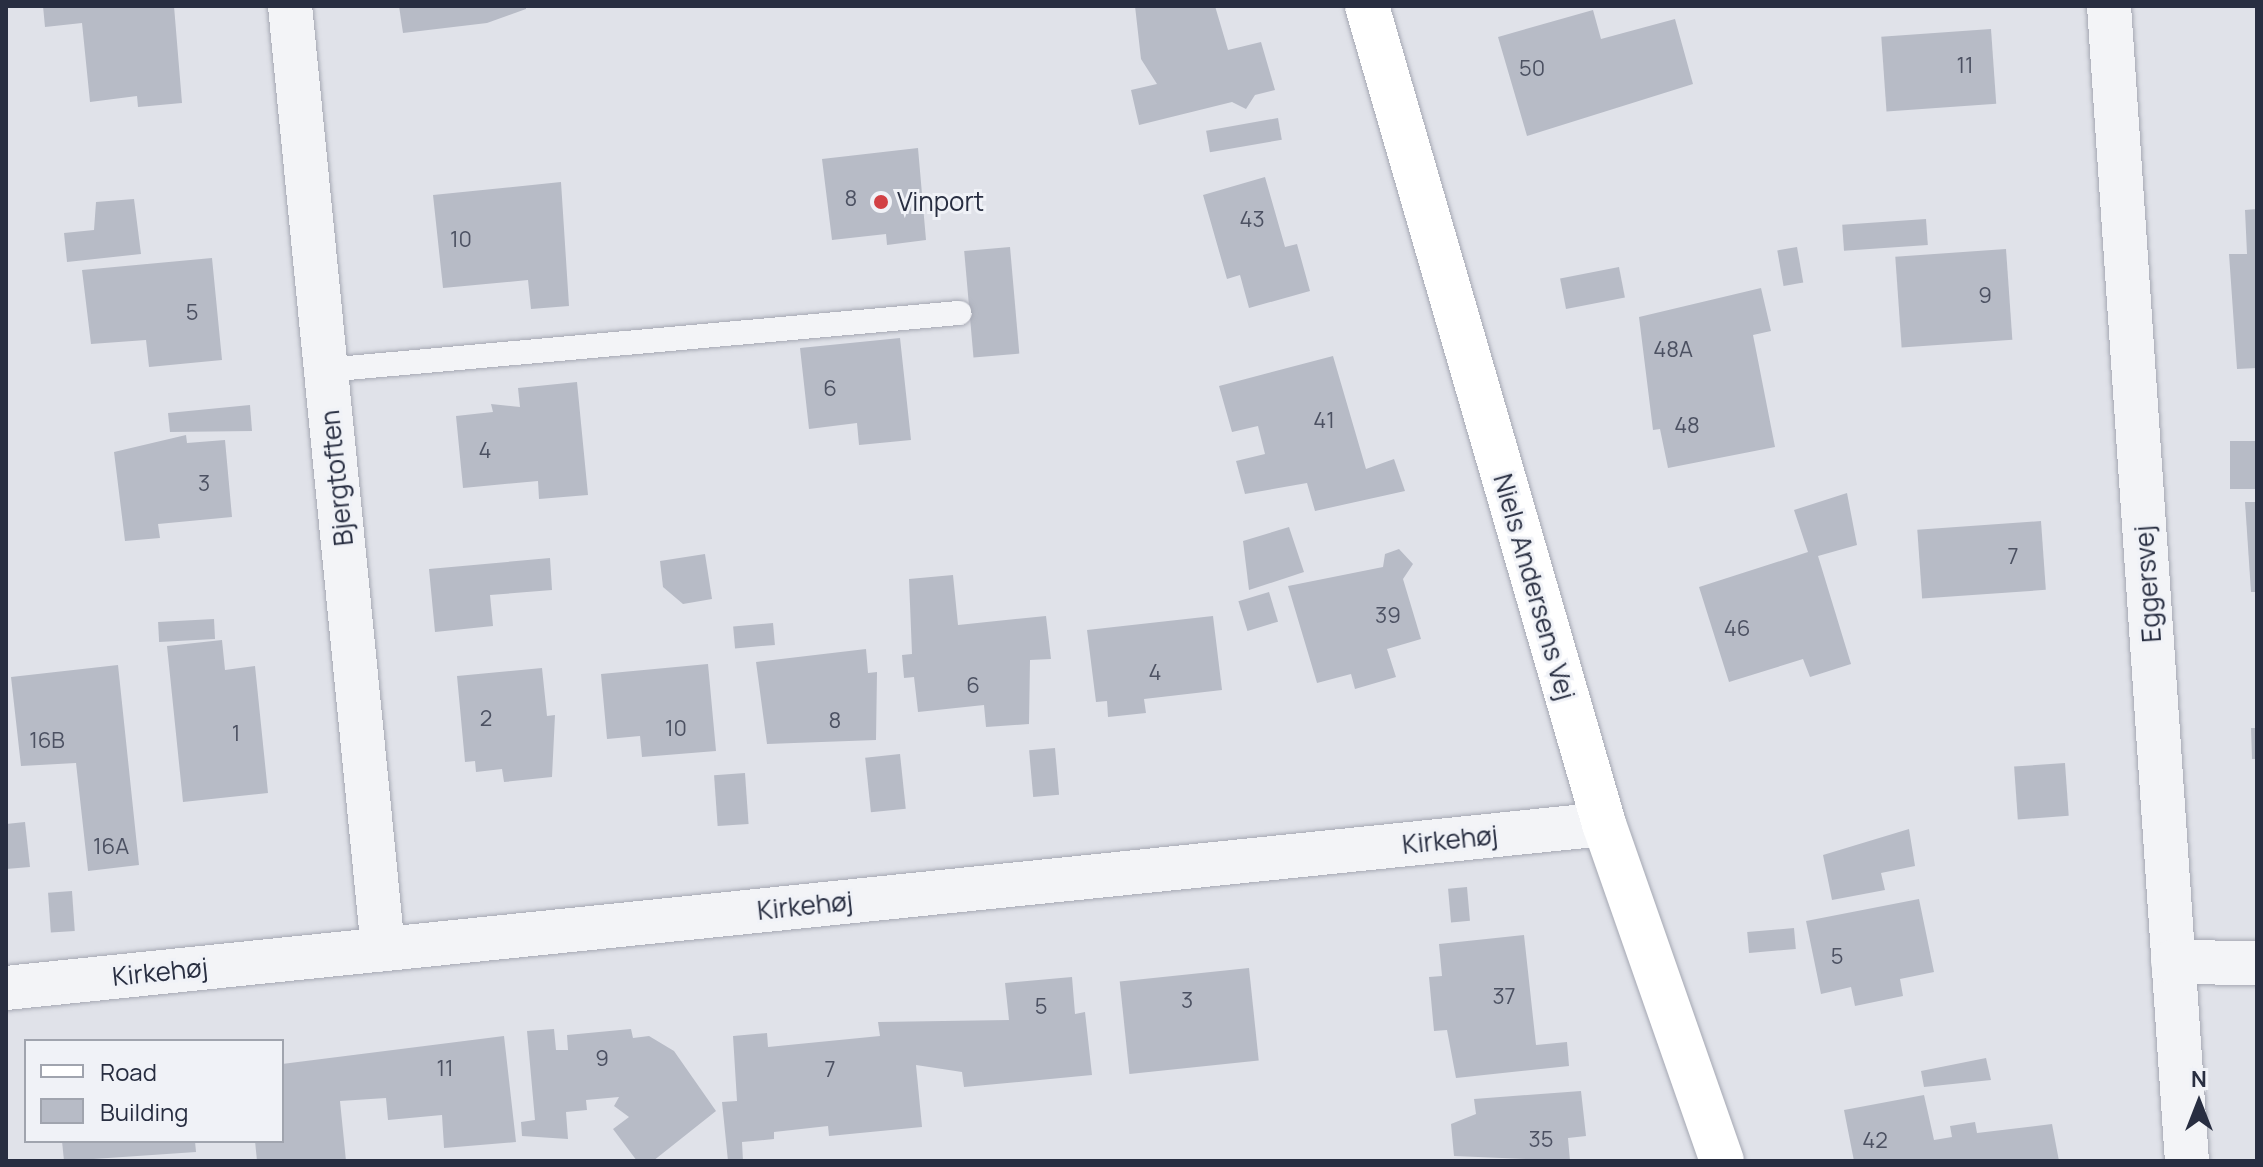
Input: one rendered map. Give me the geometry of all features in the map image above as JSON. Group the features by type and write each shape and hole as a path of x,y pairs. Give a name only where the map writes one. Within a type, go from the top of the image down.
{"street":[{"name":"Bjergtoften","path":"290,6 383,949"},
{"name":"Niels Andersens Vej","path":"1367,6 1604,824 1722,1161"},
{"name":"Eggersvej","path":"2109,6 2187,1161"},
{"name":"Kirkehøj","path":"6,988 1604,824"},
{"path":"2173,962 2257,963"}],"lane":[{"path":"326,370 959,313"}],"building":[{"path":"43,6 174,6 182,103 138,107 137,96 90,102 82,23 45,27"},
{"path":"399,6 526,6 526,9 487,23 403,33"},
{"path":"1135,6 1215,6 1228,50 1261,42 1275,90 1255,95 1246,109 1232,102 1139,125 1131,90 1157,84 1141,59"},
{"path":"1593,10 1601,39 1675,19 1693,84 1527,136 1498,37"},
{"path":"1991,29 1996,104 1886,111 1881,37"},
{"path":"1278,118 1282,140 1210,152 1206,131"},
{"path":"918,148 926,240 887,245 886,234 832,240 822,159"},
{"path":"1265,177 1285,247 1297,244 1310,291 1249,308 1240,275 1227,279 1203,195"},
{"path":"561,182 569,306 531,309 528,280 443,288 433,195"},
{"path":"134,199 141,254 67,262 64,233 94,230 96,202"},
{"path":"2257,209 2257,368 2237,369 2229,254 2247,254 2245,210"},
{"path":"1926,219 1928,245 1844,251 1842,225"},
{"path":"1010,247 1019,354 974,358 964,251"},
{"path":"1797,247 1803,282 1784,286 1777,250"},
{"path":"2006,249 2012,340 1902,348 1895,257"},
{"path":"212,258 222,360 149,367 146,340 91,344 82,270"},
{"path":"1619,267 1625,297 1566,309 1560,278"},
{"path":"1761,288 1771,331 1753,335 1775,447 1668,468 1660,429 1653,430 1639,317"},
{"path":"900,338 911,440 859,445 857,423 809,429 800,348"},
{"path":"1333,356 1366,469 1394,459 1405,491 1315,511 1307,483 1245,494 1236,461 1265,454 1258,426 1232,432 1219,386"},
{"path":"577,382 588,495 539,499 538,481 463,488 456,416 493,412 491,404 520,407 518,388"},
{"path":"250,405 252,431 170,432 168,413"},
{"path":"186,435 187,443 225,440 232,517 158,524 160,538 125,541 114,452"},
{"path":"2230,441 2257,441 2257,489 2230,489"},
{"path":"1847,493 1857,545 1818,556 1851,664 1810,677 1803,659 1729,682 1699,587 1808,552 1794,510"},
{"path":"2245,502 2257,502 2257,592 2251,592"},
{"path":"2041,521 2046,590 1922,598 1917,530"},
{"path":"1289,527 1304,572 1249,590 1243,541"},
{"path":"1399,549 1413,564 1403,579 1421,639 1387,649 1396,677 1355,689 1351,674 1317,683 1288,586 1383,567 1385,554"},
{"path":"705,554 712,599 683,604 663,587 660,561"},
{"path":"550,558 552,590 490,595 493,626 435,632 429,569"},
{"path":"953,575 958,625 1046,616 1051,659 1030,660 1029,724 986,727 984,705 918,712 914,677 904,678 902,655 912,654 909,579"},
{"path":"1269,592 1278,622 1247,631 1238,601"},
{"path":"1213,616 1222,690 1144,699 1146,713 1108,717 1107,701 1096,702 1087,630"},
{"path":"214,619 215,639 159,642 158,622"},
{"path":"773,623 775,645 735,648 733,626"},
{"path":"222,640 225,670 255,666 268,793 183,802 167,646"},
{"path":"866,649 868,673 877,672 876,740 767,744 756,662"},
{"path":"708,664 716,751 642,757 640,736 607,739 601,674"},
{"path":"118,665 139,865 88,871 76,763 21,766 11,677"},
{"path":"542,668 547,716 555,715 552,777 504,782 502,769 476,772 475,761 465,762 457,676"},
{"path":"2251,728 2257,728 2257,759 2252,759"},
{"path":"1055,748 1059,795 1033,797 1029,750"},
{"path":"900,754 906,809 871,812 865,758"},
{"path":"2065,763 2069,816 2018,819 2014,767"},
{"path":"745,773 749,824 718,826 714,775"},
{"path":"25,822 30,867 6,869 6,824"},
{"path":"1909,829 1915,866 1881,873 1885,890 1832,900 1823,855"},
{"path":"1467,887 1470,921 1451,923 1448,889"},
{"path":"72,891 75,931 51,933 48,893"},
{"path":"1919,899 1934,972 1900,979 1903,996 1855,1006 1851,987 1821,994 1806,921"},
{"path":"1794,928 1796,949 1749,953 1747,932"},
{"path":"1524,935 1536,1045 1567,1042 1569,1066 1456,1078 1447,1030 1434,1031 1429,977 1442,976 1439,944"},
{"path":"1249,968 1259,1060 1129,1074 1120,982"},
{"path":"1072,977 1075,1014 1085,1012 1092,1075 964,1087 962,1072 916,1065 922,1127 829,1136 828,1126 774,1132 774,1139 742,1142 743,1161 728,1161 722,1102 737,1101 733,1036 767,1033 768,1047 880,1036 878,1022 1009,1020 1005,983"},
{"path":"554,1029 556,1050 568,1050 567,1035 631,1029 633,1038 649,1036 674,1051 716,1111 653,1161 637,1161 613,1129 629,1117 614,1106 619,1097 586,1100 587,1110 566,1112 568,1139 522,1136 521,1122 535,1120 527,1031"},
{"path":"504,1036 516,1142 444,1148 442,1115 388,1120 386,1098 340,1101 346,1161 257,1161 255,1143 284,1143 284,1064"},
{"path":"1986,1058 1991,1080 1924,1087 1921,1071"},
{"path":"1581,1091 1586,1136 1568,1138 1570,1161 1454,1156 1451,1124 1476,1114 1474,1099"},
{"path":"1924,1095 1934,1140 1952,1137 1950,1126 1975,1122 1977,1133 2052,1124 2059,1161 1854,1161 1844,1110"},
{"path":"62,1143 195,1143 196,1152 64,1161"}],"place":[{"name":"Vinport","path":"881,202"}]}
